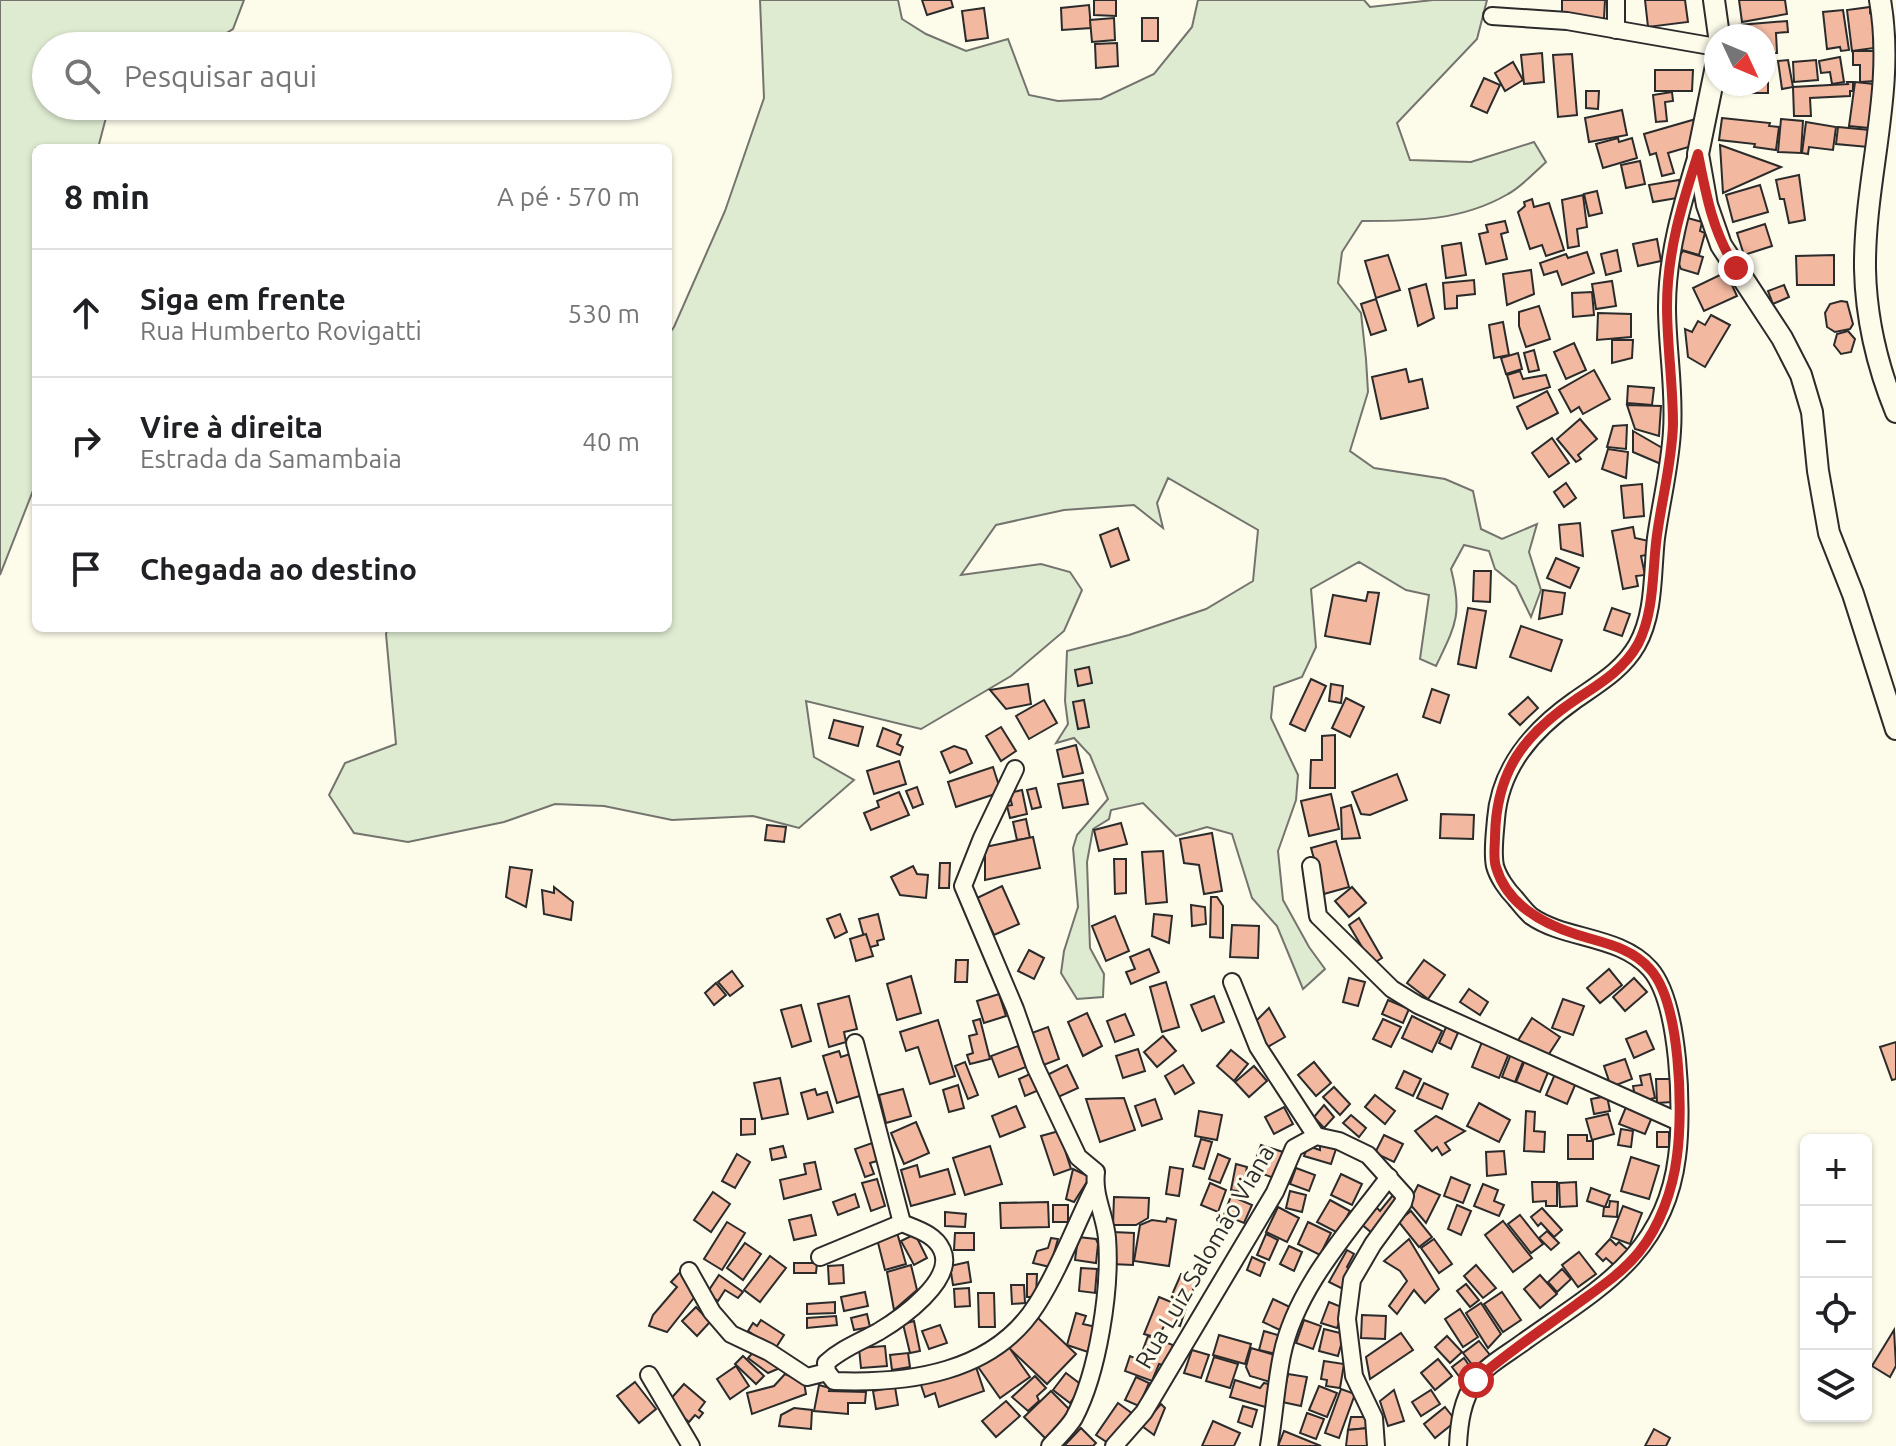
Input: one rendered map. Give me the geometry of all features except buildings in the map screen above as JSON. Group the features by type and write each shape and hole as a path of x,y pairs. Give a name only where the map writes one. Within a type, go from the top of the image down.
{"street":[{"path":"1616,0 1616,30"},
{"path":"1714,0 1717,24"},
{"path":"1880,0 1886,31 1886,78 1865,269 1870,322 1886,389 1896,412"},
{"path":"1492,16 1567,21 1704,45"},
{"path":"1458,1446 1460,1413 1476,1380 1499,1359 1616,1276 1641,1250 1666,1206 1677,1159 1676,1053 1667,997 1650,968 1617,945 1576,934 1531,916 1507,890 1495,865 1495,836 1498,798 1510,766 1535,732 1575,700 1611,677 1638,644 1651,601 1673,428 1667,307 1671,247 1698,154 1710,96"},
{"path":"1698,154 1707,205 1721,245 1782,338 1801,375 1812,412 1829,533 1853,594 1896,729"},
{"name":"Rua Luiz Salomão Viana","path":"1015,769 963,886 1015,1009 1035,1066 1078,1157 1096,1172 1094,1188 1107,1237 1103,1321 1090,1376 1073,1419 1050,1446"},
{"path":"1311,866 1318,916 1392,989 1418,1005 1679,1122"},
{"path":"1232,982 1258,1047 1316,1136 1339,1141 1368,1155 1405,1196 1352,1280 1347,1319 1354,1376 1374,1418 1376,1446"},
{"path":"855,1043 902,1223"},
{"name":"Rua Luiz Salomão Viana","path":"1114,1446 1144,1412 1275,1192 1294,1148 1316,1136"},
{"path":"1269,1446 1282,1353 1300,1305 1322,1269 1389,1177"},
{"path":"820,1257 902,1223 928,1233 943,1250 939,1280 919,1302 880,1331 833,1356 826,1363 827,1372 834,1381 911,1378 950,1370 991,1350 1017,1331 1038,1304 1094,1188"},
{"path":"689,1271 712,1312 731,1334 769,1352 807,1377 827,1372"},
{"path":"649,1375 691,1446"}],"green space":[{"path":"0,0 244,0 233,29 228,32 32,32 32,120 105,120 99,144 32,144 32,493 0,575"},
{"path":"760,0 898,0 902,19 926,34 966,51 1008,39 1029,95 1058,101 1101,99 1154,74 1192,27 1198,0 1364,0 1370,7 1433,0 1487,0 1477,39 1397,123 1410,160 1471,162 1534,142 1546,162 1513,191 1473,210 1418,220 1362,221 1342,252 1338,283 1361,313 1366,359 1368,392 1350,451 1374,468 1445,479 1473,491 1481,529 1502,539 1537,524 1529,552 1541,590 1531,617 1516,586 1495,569 1489,551 1464,545 1451,569 1457,609 1455,620 1436,666 1420,659 1429,595 1406,590 1359,562 1311,589 1316,647 1302,677 1274,687 1271,718 1298,775 1296,800 1278,851 1283,900 1325,969 1303,989 1277,926 1252,898 1232,834 1207,827 1176,836 1143,803 1111,810 1109,819 1093,829 1087,862 1090,948 1104,974 1103,997 1077,999 1061,973 1064,951 1078,907 1073,848 1077,835 1108,799 1090,755 1074,738 1056,743 1068,724 1065,701 1067,651 1129,635 1206,609 1253,581 1258,530 1168,478 1157,503 1163,528 1134,505 1064,510 996,525 961,575 1041,564 1070,572 1082,590 1064,631 1011,676 921,729 806,701 814,757 854,780 799,828 753,816 672,820 604,806 555,804 504,822 408,842 354,833 329,795 345,763 396,744 387,632 672,632 672,330 725,211 764,98"}],"route":[{"path":"1476,1380 1499,1359 1616,1276 1641,1250 1666,1206 1677,1159 1676,1053 1667,997 1650,968 1617,945 1576,934 1531,916 1507,890 1495,865 1496,817 1498,798 1510,766 1535,732 1575,700 1611,677 1638,644 1651,601 1673,428 1667,307 1671,247 1698,154 1707,205 1721,245 1736,268"}]}
